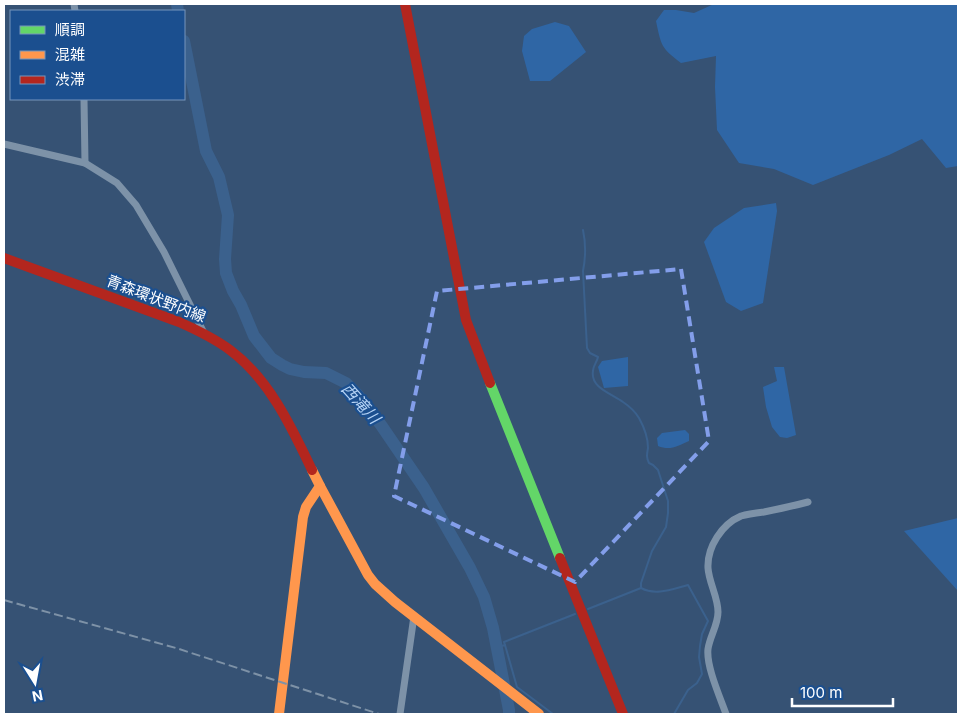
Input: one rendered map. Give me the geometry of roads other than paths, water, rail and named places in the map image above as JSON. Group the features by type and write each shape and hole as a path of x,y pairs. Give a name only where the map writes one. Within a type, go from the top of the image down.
{"street":[{"path":"405,4 466,320 528,481 622,714"},
{"path":"84,100 85,163"},
{"path":"4,144 85,163 117,183 136,205 164,252 204,333"},
{"name":"青森環状野内線","path":"4,258 179,322 204,333 244,361 273,398 293,432 368,575 385,594 538,714"},
{"path":"279,714 304,517 306,507 320,486"},
{"path":"726,714 708,662 710,641 716,627 718,614 717,602 708,569 709,555 723,529 742,516 808,502"},
{"path":"400,714 414,616"}],"waterway":[{"name":"西滝川","path":"177,4 178,10"},
{"name":"西滝川","path":"185,46 206,151 219,177 228,215 226,273 254,336 271,358 282,365 304,372 326,373 346,383 381,425 424,488 470,568 484,597 493,628 509,714"},
{"path":"583,230 587,348 590,353 598,357 593,369 593,377 603,390 619,399 639,418 647,440 648,461 658,470 668,501 666,527 652,551 641,588 658,592 688,585 708,621 702,634 700,646 699,657 702,674 697,683 688,690 674,714"},
{"path":"588,609 641,588"},
{"path":"505,645 504,642 575,614"},
{"path":"498,647 505,645 517,687 553,714"}],"railway":[{"path":"4,600 176,648 379,714"}]}
